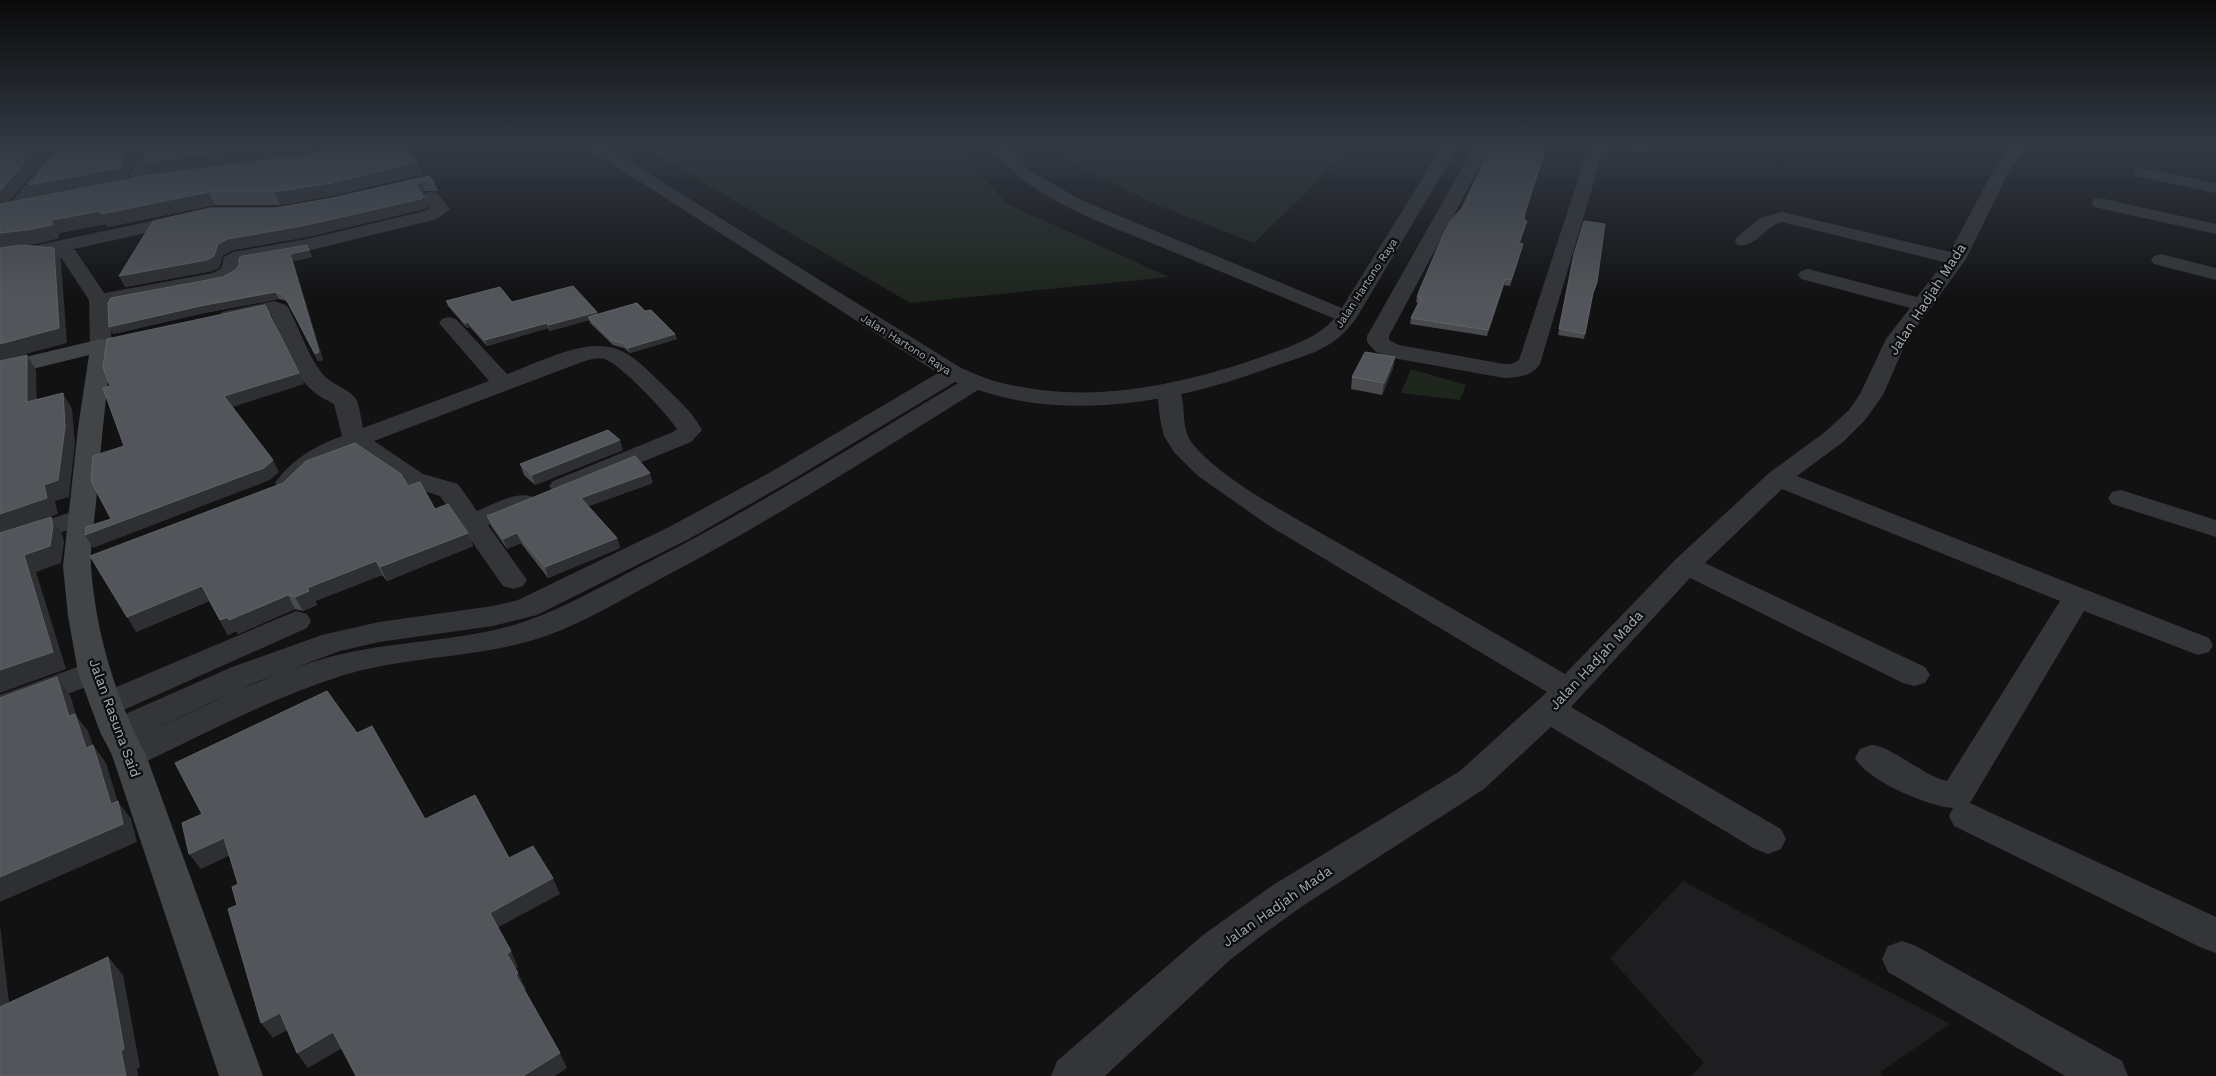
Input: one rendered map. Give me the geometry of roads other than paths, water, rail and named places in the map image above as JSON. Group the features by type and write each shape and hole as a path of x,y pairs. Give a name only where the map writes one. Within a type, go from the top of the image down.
{"main road":[{"path":"0,370 110,343"},
{"name":"Jalan Rasuna Said","path":"110,343 81,517 91,560 83,616 94,672 118,730 241,1076"}],"street":[{"path":"8,210 20,197"},
{"path":"98,300 195,290 225,276 230,272 231,261 240,256 307,245 431,215 441,209 431,197"},
{"name":"Jalan Hartono Raya","path":"674,197 964,378 1004,392 1086,398 1169,390 1258,366 1306,347 1334,332 1347,317 1420,197"},
{"path":"1062,197 1347,317"},
{"path":"1454,197 1378,336 1378,342 1384,348 1393,351 1504,371 1516,371 1529,364 1581,197"},
{"name":"Jalan Hadjah Mada","path":"1073,1076 1217,947 1251,921 1287,896 1472,780 1558,700 1686,565 1778,478 1834,437 1857,415 1871,395 1897,340 1956,259 1988,197"},
{"path":"8,210 43,203"},
{"path":"2100,204 2216,229"},
{"path":"0,255 38,251 206,214"},
{"path":"1744,241 1753,231 1766,223 1782,217 1956,259"},
{"path":"38,251 68,254 98,300 110,343"},
{"path":"2161,260 2216,274"},
{"path":"1808,275 1922,305"},
{"path":"213,319 278,307 315,381 322,388 345,401 351,428 356,439 414,480 444,486 473,522 513,580"},
{"path":"449,323 503,383"},
{"path":"262,496 288,483 309,461 332,448 503,383 589,353 606,352 616,355 688,424 690,430 682,436 473,522"},
{"path":"118,730 254,697 334,667 382,656 488,641 536,629 573,613 700,547 801,490 964,378"},
{"path":"1169,390 1175,434 1182,447 1232,489 1558,700 1768,840"},
{"path":"1778,478 2198,645"},
{"path":"2121,498 2216,529"},
{"path":"0,544 81,517"},
{"path":"1686,565 1914,675"},
{"path":"1872,758 1932,791 1944,795 1956,795 2077,598"},
{"path":"118,730 296,621"},
{"path":"0,707 94,672"},
{"path":"1967,816 2216,936"},
{"path":"1902,959 2106,1076"}]}
